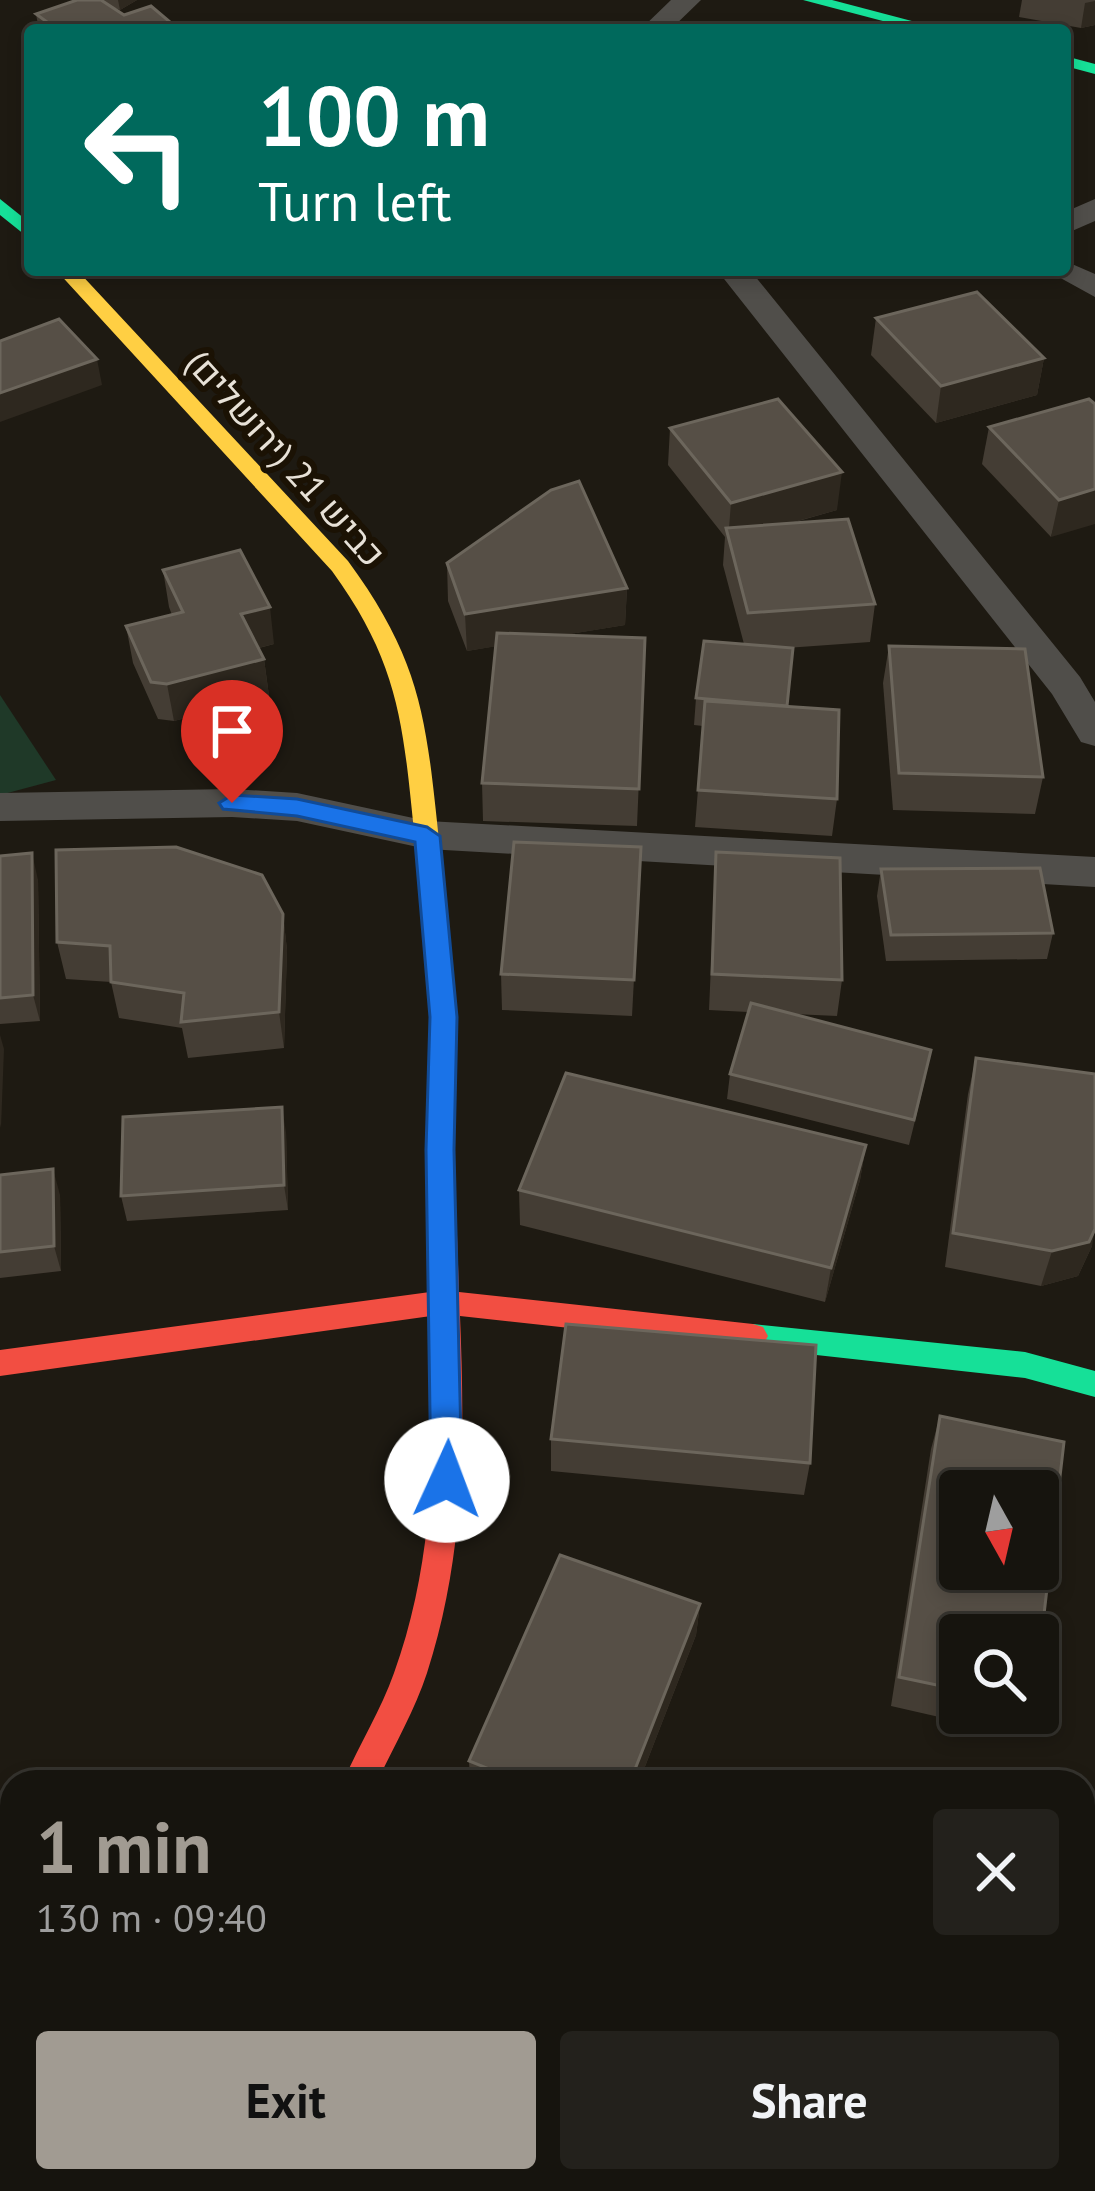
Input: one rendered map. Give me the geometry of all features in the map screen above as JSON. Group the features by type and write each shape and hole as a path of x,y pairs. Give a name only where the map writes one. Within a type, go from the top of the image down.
{"main road":[{"path":"812,0 913,24"},
{"path":"0,206 24,228"},
{"name":"כביש 21 (ירושלים)","path":"71,276 292,513 374,613 393,650 404,693 427,836 443,1017 450,1440 440,1559 410,1676 366,1770"},
{"path":"0,1364 445,1302 1025,1365 1095,1384"}],"street":[{"path":"661,24 687,0"},
{"path":"738,276 1066,686 1095,734"},
{"path":"0,807 275,806 427,836 1095,872"}],"green space":[{"path":"0,695 56,780 0,795"}],"building":[{"path":"77,0 101,0 124,15 151,6 172,24 50,24 36,14"},
{"path":"977,292 1044,358 941,386 876,318"},
{"path":"59,319 97,359 0,393 0,341"},
{"path":"778,399 842,472 731,503 670,428"},
{"path":"1089,399 1095,404 1095,489 1059,500 989,427"},
{"path":"579,481 627,588 465,614 447,563 551,490"},
{"path":"848,519 875,604 748,613 726,528"},
{"path":"240,550 270,607 241,614 264,659 167,684 151,682 126,626 183,612 163,570"},
{"path":"497,633 645,638 639,789 482,783"},
{"path":"704,641 793,648 787,706 696,698"},
{"path":"889,646 1025,649 1043,777 899,773"},
{"path":"705,701 839,710 837,799 698,790"},
{"path":"514,842 641,847 634,980 501,974"},
{"path":"176,847 262,875 283,914 279,1012 181,1022 184,993 111,982 110,946 57,942 56,850"},
{"path":"716,852 840,858 842,980 712,974"},
{"path":"32,853 33,995 0,998 0,856"},
{"path":"1040,868 1053,933 891,935 881,869"},
{"path":"751,1003 931,1050 914,1120 730,1074"},
{"path":"976,1058 1095,1074 1095,1229 1089,1242 1052,1251 953,1233"},
{"path":"566,1073 866,1145 831,1268 519,1190"},
{"path":"282,1107 284,1185 121,1196 123,1117"},
{"path":"53,1169 54,1246 0,1252 0,1175"},
{"path":"566,1324 816,1345 810,1463 551,1439"},
{"path":"940,1416 1064,1442 1059,1485 1059,1470 939,1470 939,1590 1047,1590 1044,1614 939,1614 939,1686 899,1677"},
{"path":"560,1555 700,1604 635,1770 492,1770 469,1761"}],"traffic: fast":[{"path":"811,0 913,24"},
{"path":"1071,63 1095,69"},
{"path":"0,205 24,227"},
{"path":"753,1336 1025,1365 1095,1384"}],"traffic: slow":[{"path":"72,276 340,566 374,614 391,645 406,691 427,840"}],"traffic: jam":[{"path":"366,1770 410,1675 440,1559 450,1440 440,1150 443,1017 427,840"},
{"path":"0,1363 444,1302 753,1336"}],"route":[{"path":"232,803 297,807 427,836 443,1017 440,1150 450,1440 447,1480"}]}
